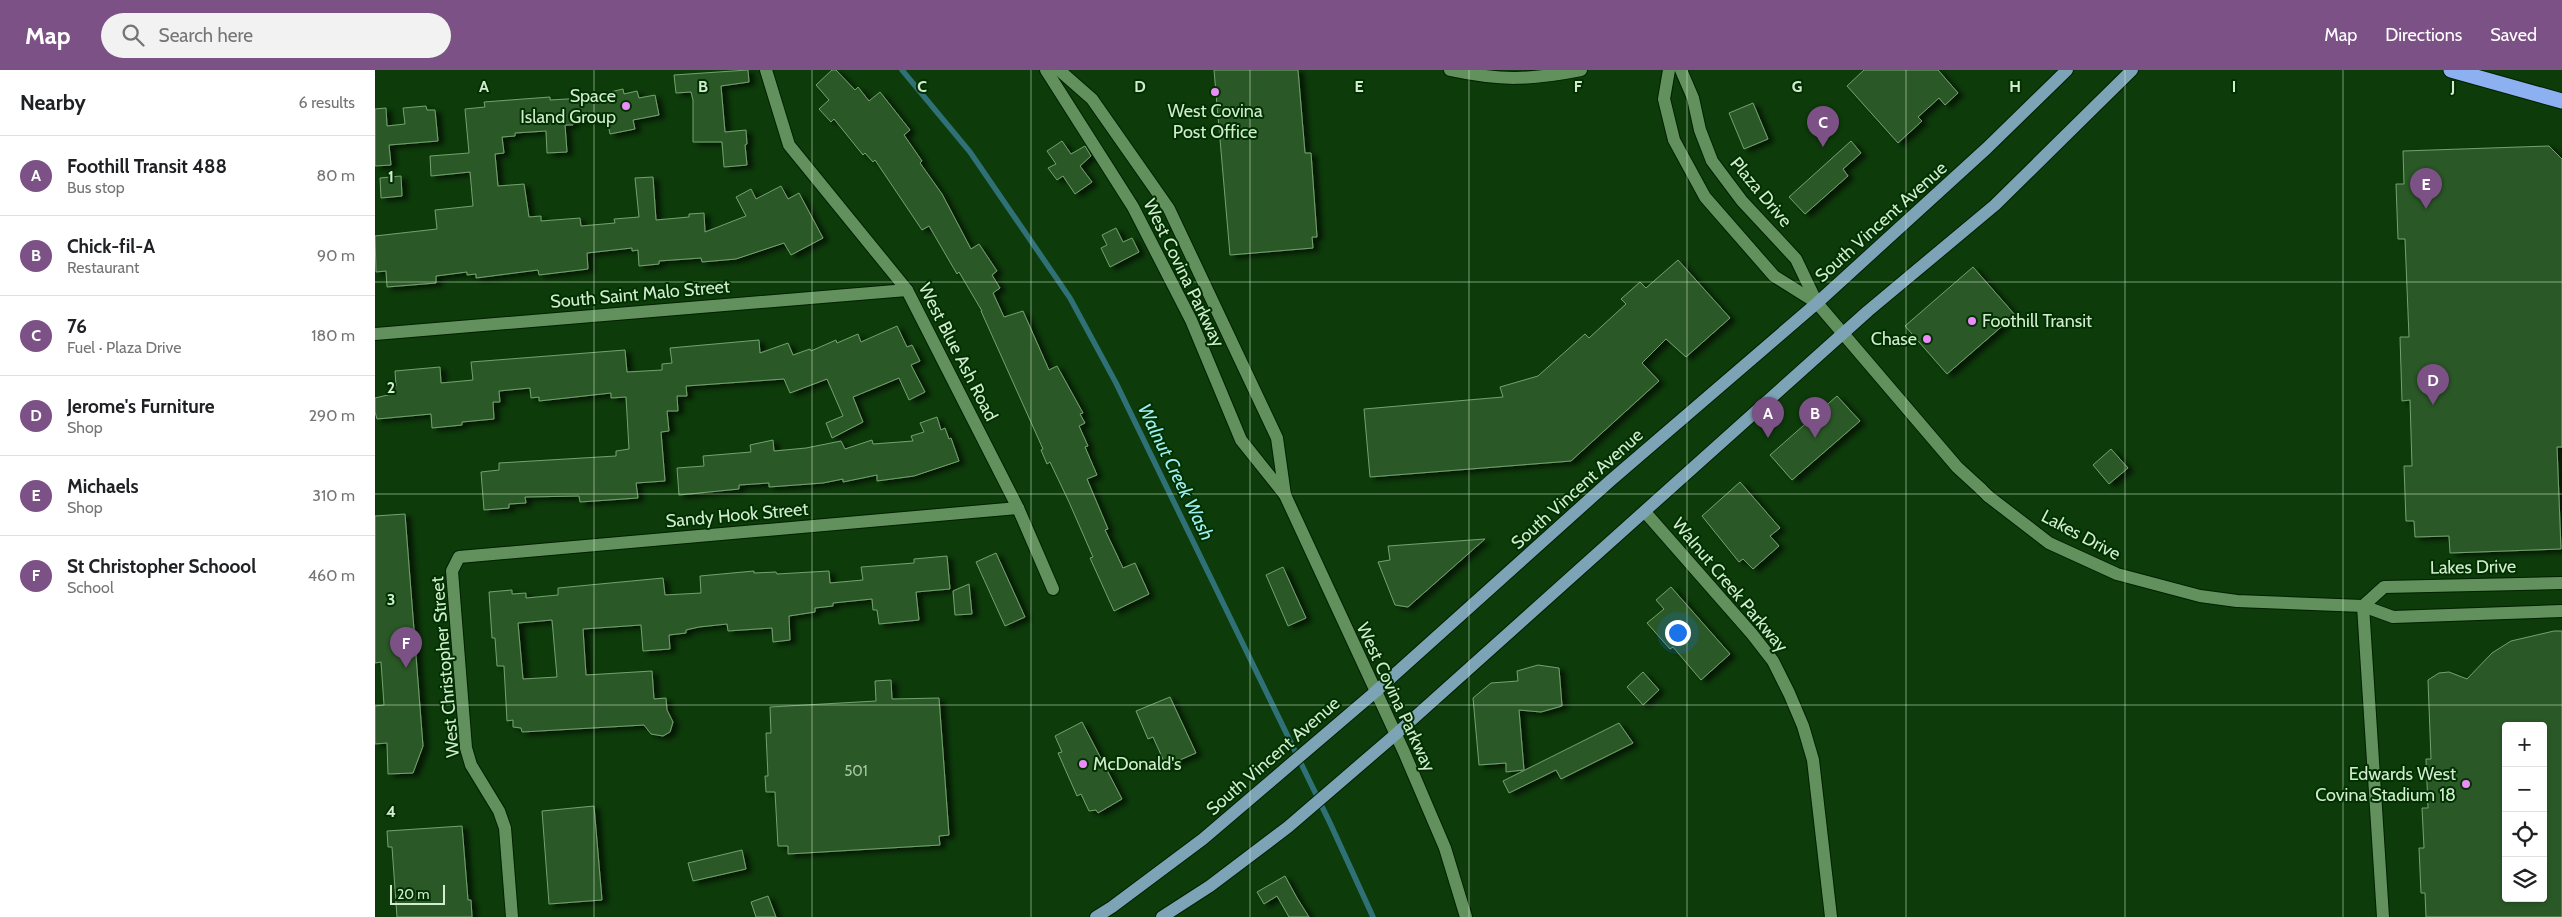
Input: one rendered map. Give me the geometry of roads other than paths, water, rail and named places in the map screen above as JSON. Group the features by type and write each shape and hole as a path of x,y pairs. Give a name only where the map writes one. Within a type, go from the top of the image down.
{"highway":[{"path":"2451,70 2562,101"}],"main road":[{"name":"South Vincent Avenue","path":"1096,917 1203,839 1329,730 1375,693 1610,481 1817,303 1987,148 2067,70"},
{"path":"1162,917 1211,886 1347,777 1843,334 1995,205 2132,70"}],"street":[{"name":"West Blue Ash Road","path":"766,70 789,145 907,290 1017,508 1053,589"},
{"name":"West Covina Parkway","path":"1046,70 1133,207 1191,320 1241,440 1285,494 1375,693 1396,734 1445,848 1466,917"},
{"name":"West Covina Parkway","path":"1059,70 1092,99 1169,209 1277,438 1285,494"},
{"path":"1449,70 1488,78 1513,78 1541,77 1581,70"},
{"path":"1669,70 1664,99 1674,140 1705,197 1774,276 1817,303"},
{"name":"Plaza Drive","path":"1681,70 1693,98 1699,130 1712,161 1742,201 1796,259 1817,303"},
{"name":"South Saint Malo Street","path":"375,334 907,290"},
{"name":"Lakes Drive","path":"1817,303 1957,467 1984,493 2049,542 2117,574 2200,596 2237,601 2363,606 2393,617 2562,611"},
{"name":"Sandy Hook Street","path":"459,556 1017,508"},
{"name":"Walnut Creek Parkway","path":"1645,512 1752,634 1773,661 1789,693 1803,726 1813,760 1831,917"},
{"name":"West Christopher Street","path":"459,556 452,571 466,748 471,764 499,811 505,828 511,917"},
{"name":"Lakes Drive","path":"2363,606 2384,587 2562,583"},
{"path":"2363,606 2383,917"}],"waterway":[{"name":"Walnut Creek Wash","path":"902,70 970,152 1070,298 1116,383 1330,823 1373,917"}],"place":[{"name":"West Covina Post Office","path":"1215,92"},
{"name":"Space Island Group","path":"626,106"},
{"name":"76","path":"1823,147"},
{"name":"Michaels","path":"2426,209"},
{"name":"Foothill Transit","path":"1972,321"},
{"name":"Chase","path":"1927,339"},
{"name":"Jerome's Furniture","path":"2433,405"},
{"name":"Foothill Transit 488","path":"1768,438"},
{"name":"Chick-fil-A","path":"1815,438"},
{"name":"St Christopher Schoool","path":"406,668"},
{"name":"McDonald's","path":"1083,764"},
{"name":"Edwards West Covina Stadium 18","path":"2466,784"}]}
